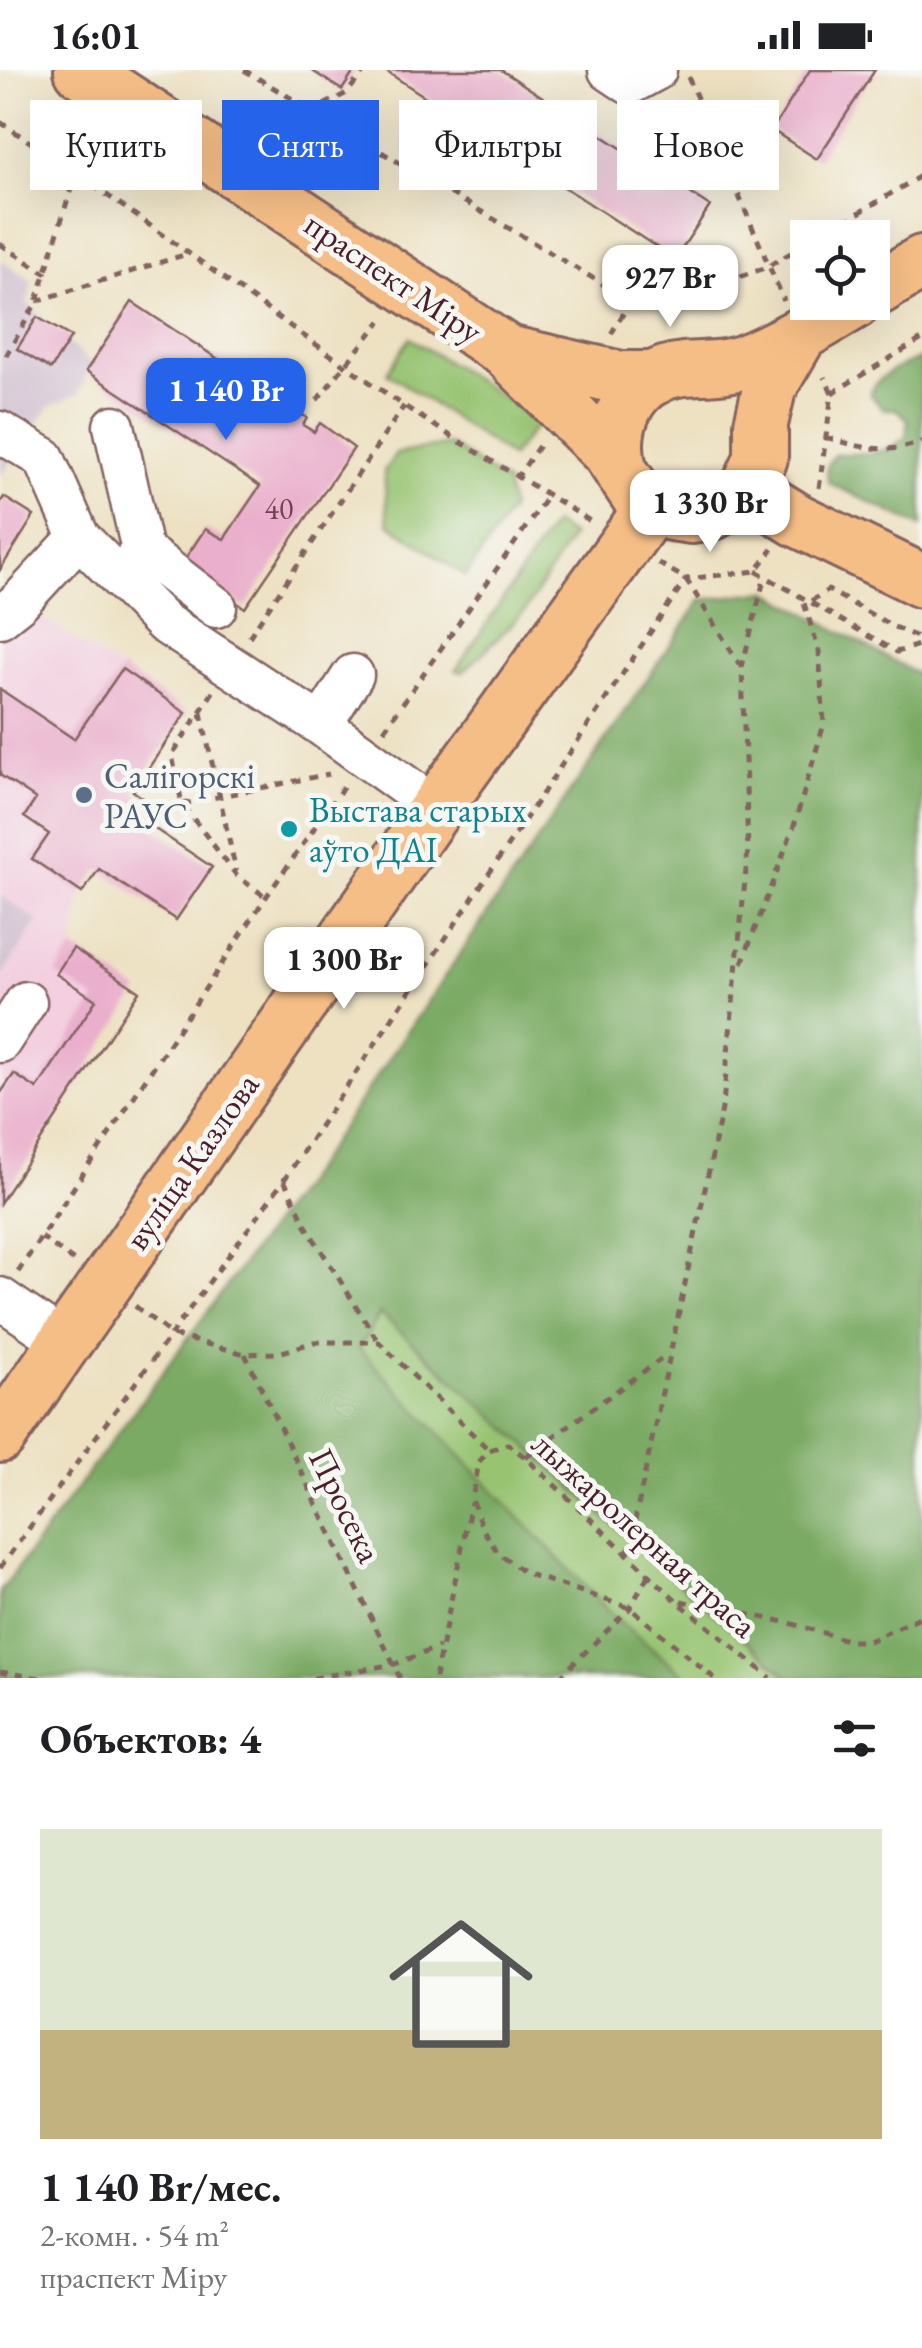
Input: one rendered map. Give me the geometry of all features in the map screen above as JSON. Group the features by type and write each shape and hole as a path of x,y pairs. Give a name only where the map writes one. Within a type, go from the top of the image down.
{"main road":[{"name":"праспект Міру","path":"81,70 507,352"},
{"path":"890,281 922,262"},
{"path":"507,352 621,378 677,374 743,362 825,320"},
{"path":"633,508 692,517 712,513 746,489 762,458 761,424 769,389 801,334"},
{"path":"507,352 608,452 633,508"},
{"path":"633,508 615,436 620,418 640,388 677,374 721,376 739,388 761,424"},
{"path":"746,489 797,520 922,581"},
{"name":"вуліца Казлова","path":"0,1436 436,808 633,508"}],"lane":[{"path":"609,70 630,84 656,70"},
{"path":"114,426 131,564 164,623 320,725 360,764 436,808"},
{"path":"0,432 44,458 79,537 216,607"},
{"path":"0,617 79,537"},
{"path":"320,725 353,675"},
{"path":"0,1042 26,1002"},
{"path":"0,1298 66,1344"}],"path":[{"path":"244,70 291,100"},
{"path":"335,100 347,94 365,70"},
{"path":"685,70 768,267"},
{"path":"0,122 30,142"},
{"path":"379,153 611,289 634,296 716,284 768,267 790,254"},
{"path":"847,220 922,175"},
{"path":"6,356 37,301 71,190"},
{"path":"0,1298 266,897 548,494 500,468 347,365 101,190"},
{"path":"0,244 47,274"},
{"path":"37,301 189,253"},
{"path":"317,400 381,321"},
{"path":"832,393 922,339"},
{"path":"826,438 868,450 922,441"},
{"path":"756,571 897,652 922,641"},
{"path":"628,1553 723,1104 748,850 742,668 765,576"},
{"path":"0,1568 284,1180 686,579 742,668"},
{"path":"811,601 828,590 922,641"},
{"path":"739,970 794,826 824,724 819,651 802,597"},
{"path":"201,713 237,876"},
{"path":"182,804 360,764"},
{"path":"284,1180 310,1231 379,1342 488,1450"},
{"path":"172,1335 245,1354 279,1353 314,1342 379,1342"},
{"path":"525,1456 670,1352"},
{"name":"Просека","path":"245,1354 400,1678"},
{"name":"лыжаролерная траса","path":"714,1678 630,1608 525,1573 498,1553 482,1528 472,1500 479,1462 488,1450 508,1444 525,1456 677,1600 771,1678"},
{"path":"435,1678 438,1647 472,1500"},
{"path":"559,1678 630,1608 650,1572"},
{"path":"677,1600 790,1622 850,1640 869,1641 922,1616"},
{"path":"313,1678 395,1664 438,1647"},
{"path":"0,1672 41,1678"}],"shaded area":[{"path":"0,260 32,281 27,303 91,364 78,394 49,407 0,477"},
{"path":"0,590 186,713 133,791 154,806 144,821 212,867 176,920 99,869 82,893 73,948 139,991 0,1203 0,979 37,921 0,895"},
{"path":"0,895 38,921 0,979"}],"green space":[{"path":"410,338 540,421 511,457 387,373"},
{"path":"922,358 922,527 829,483 827,471 836,454 881,451 906,437 908,420 897,409 883,409 870,394 885,375"},
{"path":"449,444 506,483 511,509 466,576 388,523 384,471 396,454"},
{"path":"553,524 572,536 525,611 463,672 456,670"},
{"path":"767,591 922,677 922,1678 790,1678 658,1565 380,1313 359,1349 615,1618 688,1678 0,1678 0,1592 319,1161 701,600"},
{"path":"380,1313 658,1565 790,1678 688,1678 615,1618 358,1349"}],"building":[{"path":"311,70 355,70 342,90"},
{"path":"384,70 501,70 547,100 430,100"},
{"path":"810,70 875,70 817,159 779,135 779,119"},
{"path":"597,132 617,145 617,190 685,190 710,206 675,259 569,190 597,190"},
{"path":"132,302 307,418 303,425 314,432 320,423 354,448 245,608 181,565 205,529 224,539 260,486 86,371"},
{"path":"37,317 71,337 51,369 17,349"},
{"path":"4,497 34,516 0,570 0,503"},
{"name":"Салігорскі РАУС","path":"122,669 186,713 133,791 154,806 143,821 212,867 176,920 99,869 82,893 32,859 49,834 24,817 36,799 0,775 0,689 74,739"},
{"path":"73,948 139,991 0,1203 0,1094 14,1074 37,1089 96,1000 56,974"}],"place":[{"name":"Салігорскі РАУС","path":"84,795"},
{"name":"Выстава старых аўто ДАІ","path":"289,829"}]}
